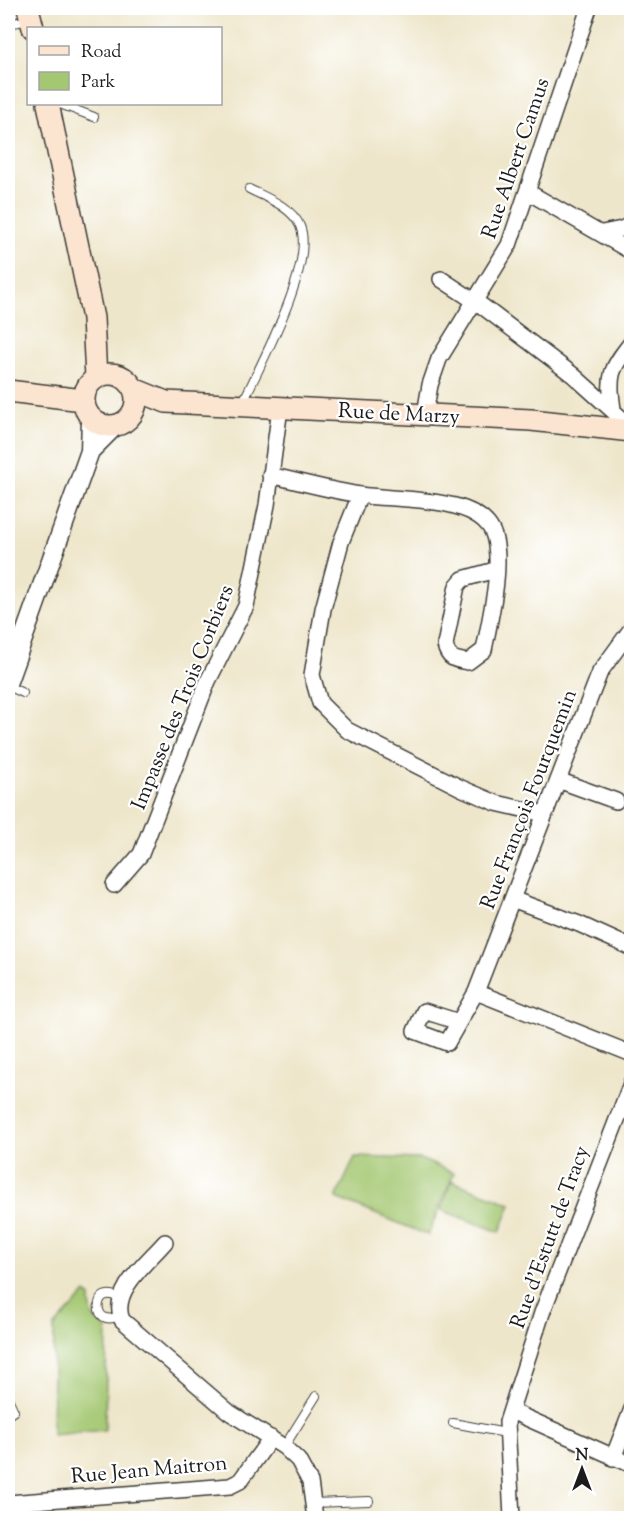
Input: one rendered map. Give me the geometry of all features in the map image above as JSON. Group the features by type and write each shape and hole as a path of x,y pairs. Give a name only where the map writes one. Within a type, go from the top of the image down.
{"main road":[{"path":"48,105 106,376"},
{"path":"8,392 87,410 105,427 114,427 129,419 134,412 136,405 134,389 130,383 106,376"},
{"path":"87,410 85,392 106,376"},
{"name":"Rue de Marzy","path":"134,389 166,402 531,420 632,429"},
{"name":"Rue de Marzy","path":"134,412 166,402"}],"street":[{"name":"Rue Albert Camus","path":"425,414 430,385 439,359 509,245 589,8"},
{"path":"528,192 632,252"},
{"path":"602,233 622,229 632,224"},
{"path":"441,279 475,301 593,392 632,429"},
{"path":"613,409 609,382 616,360 632,342"},
{"path":"593,392 609,382"},
{"name":"Impasse des Trois Corbiers","path":"114,885 141,854 208,681 246,606 267,505 280,408"},
{"path":"8,678 90,451 87,410"},
{"path":"90,451 114,427"},
{"path":"270,475 360,495 436,501 461,508 480,517 494,535 495,570 495,592 484,650 468,662 454,660 447,654 445,645 457,586 463,579 495,570"},
{"path":"360,495 341,542 323,609 312,675 320,703 348,730 461,788 496,802 544,814"},
{"name":"Rue François Fourquemin","path":"459,1022 476,992 600,672 632,628"},
{"path":"558,780 616,801"},
{"path":"512,899 579,924 632,948"},
{"path":"476,992 632,1054"},
{"name":"Rue d'Estutt de Tracy","path":"508,1422 542,1313 632,1080"},
{"path":"165,1242 123,1291 120,1299 122,1320 168,1362 229,1412 278,1442 297,1460 310,1482 314,1511"},
{"path":"612,1458 632,1409"},
{"path":"512,1518 508,1422 632,1466"},
{"name":"Rue Jean Maitron","path":"8,1503 230,1486 240,1481 278,1442"}],"lane":[{"path":"8,24 31,18"},
{"path":"63,105 94,117"},
{"path":"242,406 288,303 302,263 303,238 294,216 275,201 249,189"},
{"path":"8,678 23,693"},
{"path":"278,1442 316,1396"},
{"path":"8,1398 15,1411 8,1414"},
{"path":"453,1423 508,1422"},
{"path":"314,1511 369,1501"}],"green space":[{"path":"355,1157 420,1159 454,1173 428,1235 336,1198"},
{"path":"452,1181 511,1204 500,1232 441,1210"},
{"path":"86,1293 90,1297 93,1316 107,1327 105,1430 52,1435 54,1327"}]}
